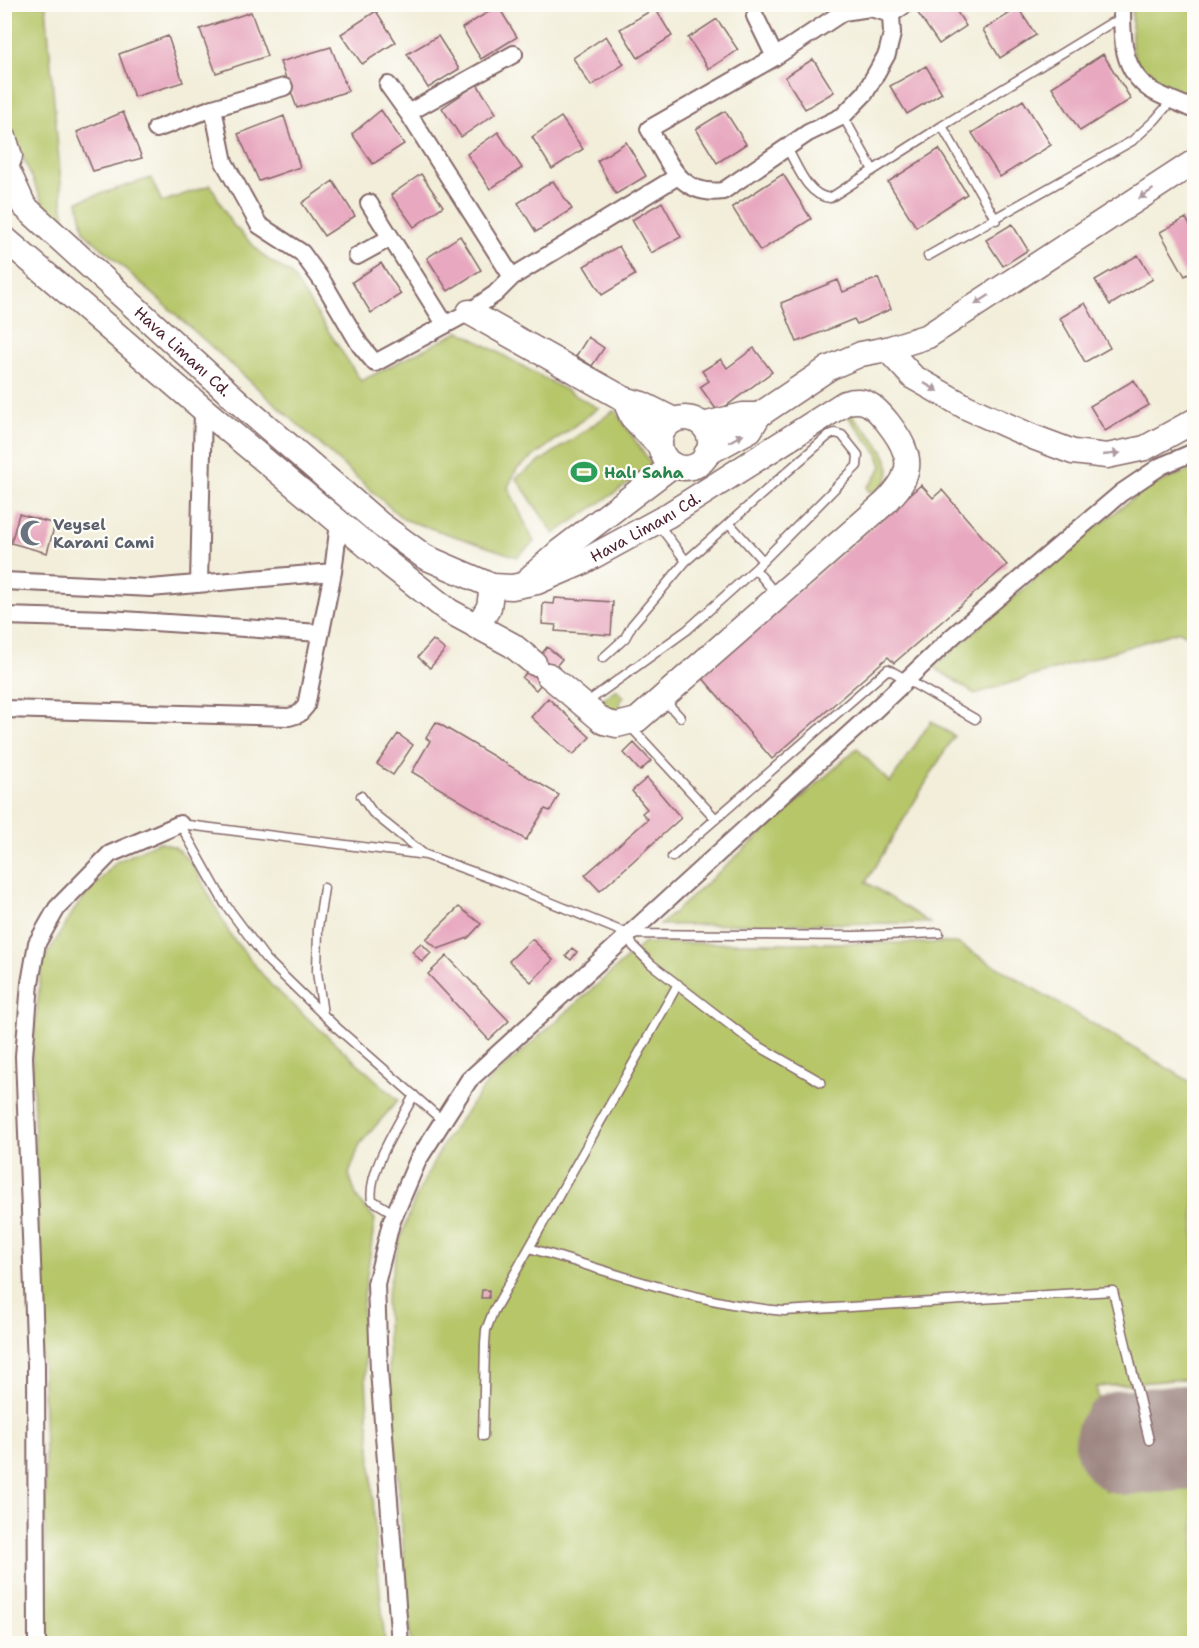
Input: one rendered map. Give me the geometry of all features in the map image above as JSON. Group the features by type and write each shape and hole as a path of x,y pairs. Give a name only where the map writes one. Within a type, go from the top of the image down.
{"street":[{"path":"891,14 892,34 887,54 865,93 843,116 808,133 723,191 709,193 694,189 678,176 649,129 776,57 843,12 870,8 891,14 906,4"},
{"path":"1122,12 1122,43 1131,72 1151,89 1194,110"},
{"path":"755,16 776,57"},
{"path":"408,113 514,54"},
{"path":"388,85 512,277"},
{"path":"156,129 213,108 284,87"},
{"path":"213,108 224,162 259,225 302,253 323,282 360,345 375,363 469,312 495,294 512,277 678,176"},
{"path":"4,136 10,156 6,171"},
{"path":"624,399 632,417 666,455 680,467 695,465 706,454 750,430 759,415 829,368 861,354 887,350 928,336 1192,169"},
{"name":"Hava Limanı Cd.","path":"4,238 339,523 449,611 512,645 604,722 618,725 637,720 886,502 906,475 905,449 892,429 873,407 866,402 854,400 845,403 656,522 581,563 537,582 512,587 492,585 425,557 381,525 243,406 24,206 6,171"},
{"path":"369,203 445,324"},
{"path":"357,256 390,238"},
{"path":"469,312 624,399 642,404 674,420 689,418 703,425 709,439 706,454"},
{"path":"887,350 913,377 966,407 1073,452 1107,456 1146,448 1194,421"},
{"path":"199,584 203,409"},
{"path":"703,425 743,414 759,415"},
{"path":"666,455 663,431 674,420"},
{"path":"400,1644 379,1370 376,1284 395,1214 418,1160 469,1080 954,635 1121,493 1161,466 1194,452"},
{"path":"523,585 666,455"},
{"path":"4,709 288,717 299,714 306,706 333,572 339,523"},
{"path":"4,581 151,588 333,572"},
{"path":"477,627 489,608 492,585"},
{"path":"4,616 108,619 320,633"},
{"path":"37,1644 36,1365 24,1056 30,983 37,943 57,908 110,854 180,824"}],"lane":[{"path":"787,148 810,188 818,195 830,198 942,126 1111,23 1122,12"},
{"path":"928,256 996,220 1132,141 1173,99"},
{"path":"843,116 873,170"},
{"path":"942,126 996,220"},
{"path":"584,705 687,630 755,569 857,466 858,455 842,435 835,433 829,435 686,561 632,625 625,638 603,658"},
{"path":"656,522 686,561"},
{"path":"729,523 762,560"},
{"path":"755,569 777,597"},
{"path":"672,858 888,669 975,719"},
{"path":"662,698 680,717"},
{"path":"627,723 716,819"},
{"path":"361,796 373,813 426,855"},
{"path":"180,824 426,855 501,882 628,934 855,936 939,933"},
{"path":"180,824 225,904 267,959 323,1015 443,1121"},
{"path":"323,1015 317,972 318,928 324,888"},
{"path":"628,934 633,946 651,964 755,1044 821,1082"},
{"path":"483,1436 486,1330 529,1248 678,984"},
{"path":"395,1214 372,1200 370,1188 376,1168 414,1095"},
{"path":"529,1248 711,1300 756,1309 784,1311 1113,1291 1149,1440"}],"green space":[{"path":"4,5 46,5 63,209 68,230 45,207 5,117"},
{"path":"1132,5 1194,5 1194,98 1142,73 1132,49"},
{"path":"151,178 162,202 211,185 231,223 267,259 291,274 361,381 460,331 598,408 517,469 508,487 534,542 517,557 403,519 84,232 78,201"},
{"name":"Halı Saha","path":"615,410 653,467 554,534 516,478"},
{"path":"848,411 869,432 887,459 888,477 880,489 869,492 867,487 882,467 878,454 847,415"},
{"path":"1194,468 1194,639 1180,631 975,694 933,667 1097,526 1147,488"},
{"path":"616,689 624,697 620,701 621,711 617,716 595,706"},
{"path":"931,721 954,736 866,882 930,923 660,925 857,748 890,783"},
{"path":"158,842 175,847 192,863 231,936 271,985 398,1100 360,1144 349,1174 357,1198 375,1219 362,1310 376,1546 385,1643 45,1643 45,1448 32,1054 42,963 76,907 116,862"},
{"path":"644,943 957,943 1194,1084 1194,1378 1097,1387 1105,1491 1194,1486 1194,1643 411,1644 389,1366 386,1299 399,1242 416,1196 446,1139 488,1082"}],"building":[{"path":"921,4 952,4 966,26 939,44 915,9"},
{"path":"498,6 517,37 481,59 462,28"},
{"path":"655,8 672,36 638,58 620,29"},
{"path":"1018,8 1036,35 1000,58 983,30"},
{"path":"376,11 396,42 362,64 341,34"},
{"path":"251,12 267,56 216,73 200,29"},
{"path":"717,19 738,50 709,69 688,38"},
{"path":"168,36 183,82 134,97 119,54"},
{"path":"438,36 459,69 428,88 407,54"},
{"path":"606,36 624,64 591,86 573,58"},
{"path":"331,47 348,91 297,108 280,62"},
{"path":"1103,54 1131,99 1080,131 1052,87"},
{"path":"813,59 834,92 805,109 785,77"},
{"path":"926,66 942,93 907,114 890,86"},
{"path":"477,84 496,113 461,137 442,108"},
{"path":"1023,100 1051,145 1000,177 972,133"},
{"path":"381,110 404,144 373,164 352,134"},
{"path":"725,111 746,144 717,163 696,129"},
{"path":"123,112 142,158 93,171 77,132"},
{"path":"284,116 300,167 259,181 238,134"},
{"path":"561,117 583,149 552,169 532,137"},
{"path":"498,132 522,168 490,189 467,154"},
{"path":"626,142 646,176 616,194 597,161"},
{"path":"939,149 967,194 916,227 888,182"},
{"path":"421,174 443,206 414,227 391,195"},
{"path":"783,174 811,219 760,251 732,207"},
{"path":"333,181 355,216 324,236 302,203"},
{"path":"553,181 572,209 536,232 518,203"},
{"path":"662,202 681,237 651,253 632,220"},
{"path":"1186,218 1194,234 1194,271 1185,276 1160,232"},
{"path":"1012,224 1028,250 1003,266 986,240"},
{"path":"460,236 481,270 448,291 427,258"},
{"path":"619,246 635,275 602,295 584,266"},
{"path":"1138,255 1153,279 1110,305 1095,280"},
{"path":"381,263 401,294 371,313 352,282"},
{"path":"878,278 891,309 857,324 854,319 797,342 781,303 838,280 843,292"},
{"path":"1085,303 1110,348 1085,362 1060,318"},
{"path":"588,337 604,348 592,366 576,356"},
{"path":"754,348 772,372 718,412 700,387 709,381 702,371 721,359 727,368"},
{"path":"1134,380 1149,405 1105,431 1090,406"},
{"path":"921,485 933,498 942,490 1007,565 894,663 888,657 772,759 701,676"},
{"name":"Veysel Karani Cami","path":"19,514 55,524 47,553 11,543"},
{"path":"555,598 613,602 611,635 555,631 556,625 542,624 543,603 554,604"},
{"path":"433,640 445,650 430,668 418,657"},
{"path":"547,647 562,659 536,690 522,678"},
{"path":"548,698 590,737 573,755 531,717"},
{"path":"436,722 559,795 550,811 545,809 526,840 412,772 430,741 426,738"},
{"path":"398,734 413,745 393,775 377,764"},
{"path":"634,743 651,761 640,771 624,753"},
{"path":"647,778 681,818 600,891 585,875 648,819 642,813 647,809 632,791"},
{"path":"459,907 481,924 468,938 438,949 426,939"},
{"path":"532,939 553,960 531,982 509,961"},
{"path":"421,943 431,953 422,962 412,951"},
{"path":"572,948 577,952 571,960 566,956"},
{"path":"447,956 509,1021 489,1040 428,974"},
{"path":"482,1290 489,1290 489,1298 481,1298"}],"runway":[{"path":"1128,1442 1194,1437"}],"place":[{"name":"Halı Saha","path":"584,472"},
{"name":"Veysel Karani Cami","path":"33,533"}]}
